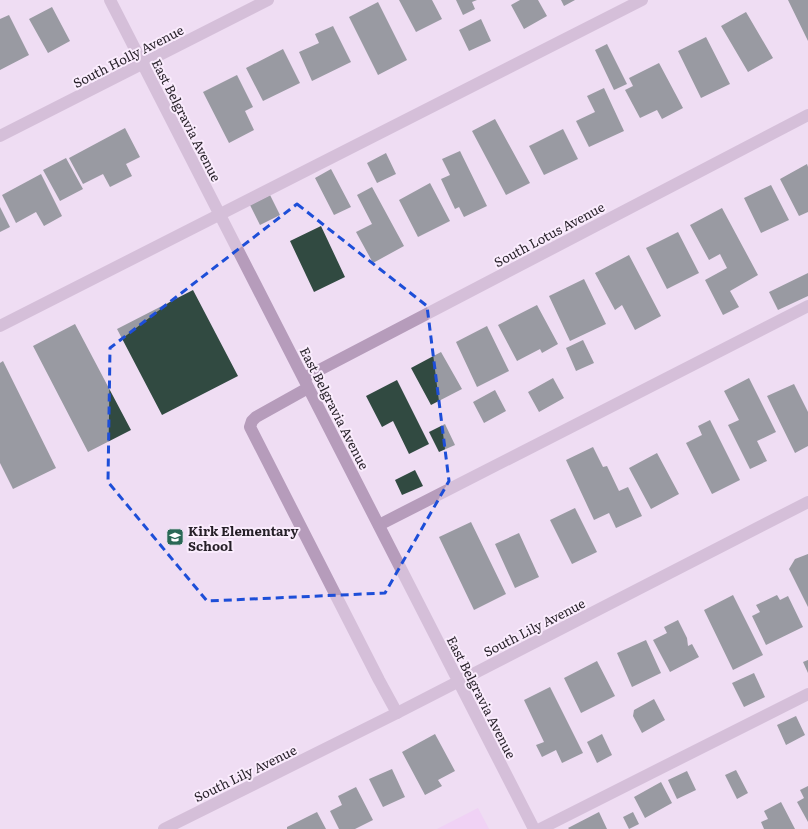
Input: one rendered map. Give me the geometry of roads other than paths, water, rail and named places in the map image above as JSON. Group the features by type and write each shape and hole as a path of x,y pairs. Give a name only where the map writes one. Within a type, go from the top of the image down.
{"street":[{"name":"East Belgravia Avenue","path":"110,0 534,829"},
{"name":"South Holly Avenue","path":"0,136 268,0"},
{"path":"0,326 642,0"},
{"name":"South Lotus Avenue","path":"397,713 250,427 252,421 306,383 808,115"},
{"path":"379,525 808,306"},
{"name":"South Lily Avenue","path":"164,829 459,682 808,502"},
{"path":"540,829 808,694"}],"place":[{"name":"Kirk Elementary School","path":"175,537"}]}
